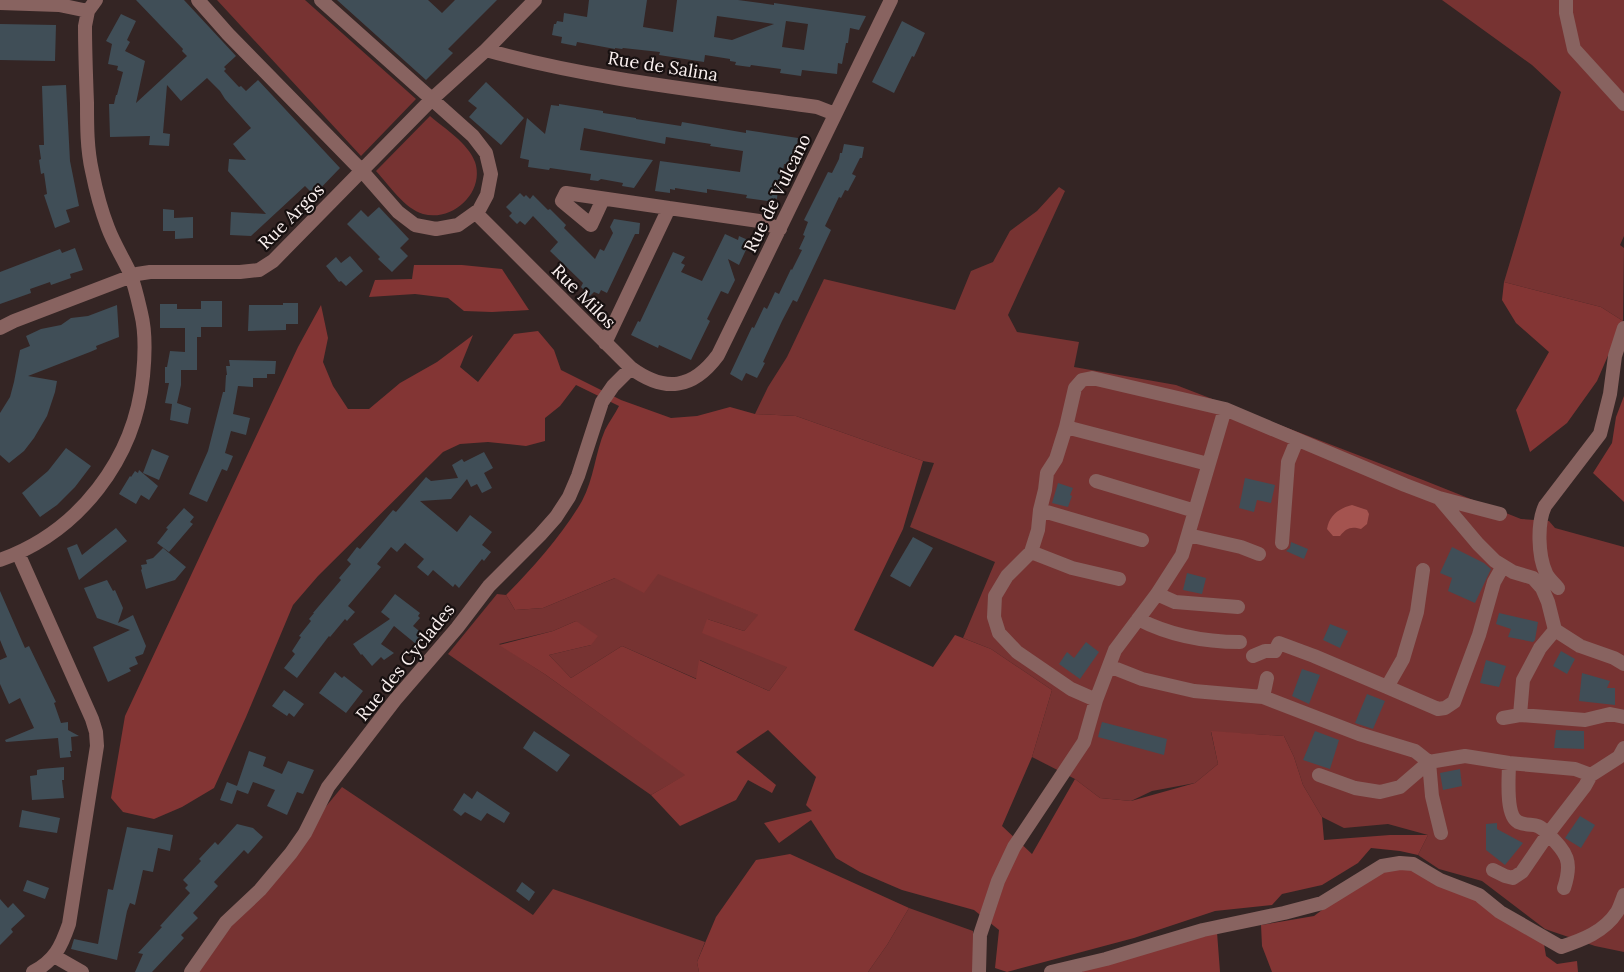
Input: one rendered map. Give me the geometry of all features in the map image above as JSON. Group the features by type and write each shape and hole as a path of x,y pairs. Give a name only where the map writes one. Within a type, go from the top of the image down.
{"street":[{"path":"198,0 228,34 362,171 398,212 415,225 436,229 458,225 476,213 487,195 491,174 486,153 473,136 321,0"},
{"path":"362,171 432,99 486,50 535,0"},
{"name":"Rue de Vulcano","path":"678,384 694,379 708,369 718,355 891,0"},
{"path":"1566,0 1566,13 1574,49 1624,104"},
{"path":"0,3 92,5 85,26 88,139 92,170 109,230 131,276 142,316 145,357 141,398 129,437 98,491 85,506 54,533 18,554 0,560"},
{"name":"Rue de Salina","path":"486,50 521,60 611,77 817,107 835,114"},
{"name":"Rue Argos","path":"0,328 131,276 150,272 259,270 273,261 362,171"},
{"path":"603,199 759,221 780,229"},
{"path":"605,343 669,208"},
{"name":"Rue Milos","path":"476,213 631,368 644,378 660,384 678,384"},
{"path":"1558,588 1546,574 1540,553 1542,513 1600,434 1610,394 1615,356 1624,328"},
{"name":"Rue des Cyclades","path":"191,972 226,922 260,890 291,853 328,787 395,700 457,628 489,586 556,517 569,497 578,476 602,402 613,386 631,368"},
{"path":"1096,700 1071,688 1017,651 999,633 994,617 996,596 1007,576 1031,552 1038,530 1047,473 1056,459 1075,388 1082,380 1092,378 1225,410 1439,498 1500,514"},
{"path":"979,972 980,934 1002,872 1014,847 1084,742 1096,700 1116,650 1182,555 1225,410"},
{"path":"1066,427 1208,464"},
{"path":"1282,543 1288,462 1297,440"},
{"path":"1096,481 1195,511"},
{"path":"1439,498 1478,544 1496,561 1513,572 1533,578 1542,588 1555,630 1580,646 1624,664"},
{"path":"1040,510 1142,540"},
{"path":"1188,535 1241,547 1259,554"},
{"path":"1031,552 1072,568 1119,579"},
{"path":"18,554 92,719 97,746 69,924 60,948 42,967 33,972"},
{"path":"1253,656 1265,651 1275,651 1279,643 1438,709 1445,708 1454,702 1479,635 1494,582 1503,566"},
{"path":"1387,687 1403,659 1417,612 1424,570"},
{"path":"1157,594 1175,602 1238,608"},
{"path":"1138,619 1158,629 1182,635 1220,642 1240,642"},
{"path":"1520,715 1523,680 1540,648 1555,630"},
{"path":"1109,666 1143,679 1194,691 1263,697 1359,734 1415,751 1429,762 1432,796 1441,833"},
{"path":"1263,697 1267,678"},
{"path":"1503,718 1520,715 1585,720 1610,714 1624,717"},
{"path":"1493,870 1513,878 1522,872 1591,775 1619,757 1624,747"},
{"path":"1318,775 1355,788 1380,792 1400,787 1429,762 1465,756 1575,769 1591,775"},
{"path":"1509,763 1509,807 1512,817 1519,822 1541,826 1563,848 1568,861 1568,876 1564,888"},
{"path":"1051,972 1106,959 1203,930 1322,903 1382,866 1413,864 1440,880 1479,895 1500,912 1561,947 1582,940 1603,927 1617,912 1624,895"},
{"path":"54,956 82,972"}],"shaded area":[{"path":"217,0 305,0 416,99 361,156"},
{"path":"1442,0 1624,0 1624,236 1620,245 1624,248 1623,321 1601,307 1504,282 1561,92 1532,65"},
{"path":"430,116 456,137 472,155 477,173 471,194 464,202 455,209 434,215 423,214 410,207 376,171"},
{"path":"1059,187 1065,191 1008,315 1017,332 1079,342 1074,367 1176,385 1521,519 1549,521 1555,528 1624,547 1624,952 1595,946 1545,929 1482,881 1439,869 1418,855 1428,835 1388,824 1344,828 1322,817 1303,785 1284,736 1211,732 1218,764 1195,783 1152,791 1131,801 1100,798 1075,779 1032,757 1052,690 991,649 963,638 995,562 910,527 934,463 796,416 755,414 768,387 787,357 824,279 955,310 971,271 993,262 1010,231 1037,211"},
{"path":"414,265 462,265 502,269 529,310 464,311 448,298 415,294 369,297 375,280 412,279"},
{"path":"1504,282 1601,307 1623,321 1597,381 1567,423 1530,452 1516,410 1549,352 1516,323 1502,300"},
{"path":"321,305 328,338 323,362 333,386 348,409 369,409 400,383 437,362 473,335 460,367 478,382 514,334 538,331 554,350 561,370 621,400 671,418 697,416 730,407 755,414 796,416 923,461 903,529 854,630 933,667 955,635 991,649 1052,690 1032,757 1002,826 1032,854 1075,779 1100,798 1131,801 1195,783 1218,764 1211,731 1284,736 1303,785 1322,817 1324,840 1390,835 1428,835 1418,855 1371,848 1358,863 1322,885 1282,894 1272,905 1215,911 1134,938 1007,972 995,968 999,930 974,910 902,890 860,872 836,858 811,820 779,843 764,823 812,811 806,805 816,777 768,730 736,752 776,785 772,793 748,780 736,800 680,826 651,795 685,775 546,675 499,645 553,631 576,621 598,636 591,645 549,655 571,678 622,646 696,679 699,660 769,691 787,667 702,633 707,619 744,631 758,615 658,574 644,593 615,578 543,608 515,610 506,595 547,551 582,501 605,430 619,406 576,385 560,406 545,418 545,441 526,446 488,442 460,444 443,452 318,576 293,605 214,788 182,807 154,819 123,812 111,798 125,716 298,347"},
{"path":"1624,396 1624,502 1593,473 1612,443 1616,417"},
{"path":"1352,505 1367,510 1369,514 1367,524 1361,529 1349,528 1340,536 1333,536 1327,529 1332,516 1339,510"},
{"path":"658,573 759,615 744,631 707,619 788,666 769,691 700,660 697,679 622,646 571,678 549,655 591,645 576,621 553,631 499,644 686,775 651,795 448,654 497,594 506,595 515,610 543,608 615,578"},
{"path":"342,787 533,915 553,889 705,942 697,962 699,972 190,972"},
{"path":"790,854 909,908 868,972 699,972 697,962 716,917 756,860"},
{"path":"1412,866 1477,897 1544,944 1546,956 1557,964 1577,961 1578,972 1272,972 1262,946 1261,925 1314,916 1358,883 1383,870"},
{"path":"909,908 973,931 973,972 868,972"},
{"path":"1217,932 1220,972 1080,972"}],"building":[{"path":"136,0 184,0 236,56 224,67 226,69 224,71 246,91 258,80 340,168 314,195 305,186 251,236 230,235 231,212 266,214 228,171 229,159 246,160 233,144 251,128 207,78 181,101 167,85 163,133 170,134 169,146 149,145 150,136 110,137 109,104 114,104 123,72 117,70 118,66 108,64 112,44 106,41 121,14 136,21 127,40 130,42 125,51 145,61 136,103 187,56"},
{"path":"337,0 428,0 442,13 455,0 497,0 448,49 453,53 426,80"},
{"path":"589,0 647,0 643,27 673,32 677,0 738,0 774,5 774,3 866,16 859,30 850,28 848,43 846,43 842,64 838,63 837,74 802,70 801,76 780,73 781,69 735,65 736,62 730,59 705,55 704,62 659,55 660,52 615,49 577,42 576,46 561,43 562,37 552,35 554,24 557,21 563,22 564,13 587,17","holes":["717,16 774,24 732,40 714,37","786,21 808,24 804,50 782,47"]},
{"path":"902,21 925,33 894,93 872,82"},
{"path":"0,24 56,25 55,61 0,60"},
{"path":"486,82 524,118 501,145 469,117 477,108 468,101"},
{"path":"66,85 70,161 79,206 66,210 70,222 55,228 44,195 47,194 44,173 41,174 39,160 41,159 39,145 44,145 42,86"},
{"path":"559,104 681,126 682,122 746,133 746,130 798,138 795,161 793,165 784,164 781,189 778,188 777,199 774,198 774,202 707,189 707,193 675,188 675,190 670,189 670,193 655,191 660,161 740,172 743,151 666,137 665,144 584,128 580,150 653,160 634,188 622,186 623,183 601,179 590,180 591,174 528,167 529,160 520,158 527,118 545,134 551,105 559,106"},
{"path":"844,144 864,147 862,158 852,174 856,176 848,191 845,190 841,198 839,197 825,226 831,230 797,302 793,300 782,321 757,378 746,373 742,381 730,374 752,327 754,328 764,307 767,309 775,292 779,294 802,250 799,249 808,222 804,220 828,172 832,173"},
{"path":"520,193 530,199 533,195 548,210 550,209 566,225 564,228 595,259 600,249 604,251 613,233 610,227 614,219 640,223 639,234 635,234 607,293 601,290 599,294 594,292 590,296 581,287 583,283 550,251 558,242 533,216 525,225 520,221 517,224 509,216 512,213 506,207"},
{"path":"379,207 409,239 400,248 408,256 392,272 347,224 361,210 368,217"},
{"path":"163,209 174,210 174,218 193,217 193,238 175,239 175,231 163,231"},
{"path":"725,234 738,240 739,236 750,241 739,265 728,259 735,280 728,294 721,291 707,319 710,321 691,360 631,335 638,321 640,322 673,252 685,257 681,263 685,265 681,272 702,281"},
{"path":"75,248 83,270 70,274 71,278 30,289 31,293 0,304 0,272 60,249 62,253"},
{"path":"350,256 363,271 346,286 341,281 339,282 326,266 336,257 341,263"},
{"path":"201,301 222,301 222,327 201,327 201,337 197,337 197,370 181,370 181,385 177,403 191,408 188,424 170,420 172,404 165,403 169,383 165,383 165,367 167,367 170,351 185,352 185,328 160,328 160,304 177,304 177,309 201,309"},
{"path":"283,303 298,303 298,324 286,324 286,330 248,331 249,305 283,305"},
{"path":"117,305 119,337 96,346 97,349 28,376 57,381 55,392 47,416 34,438 24,451 9,463 0,455 0,413 10,397 20,350 30,346 26,336 41,329 61,325 71,318 88,316"},
{"path":"229,360 276,361 275,374 267,374 267,378 253,378 253,387 238,386 233,414 250,418 246,435 231,431 225,453 233,456 227,471 222,469 207,502 189,494 208,451 223,392 225,392 226,366 230,366"},
{"path":"66,448 91,466 57,505 40,517 22,493 48,471"},
{"path":"152,449 169,456 159,480 143,473"},
{"path":"484,452 493,468 484,473 492,488 482,493 477,484 471,487 467,479 451,499 420,501 457,532 470,515 492,532 482,545 491,552 484,561 482,559 459,588 455,584 453,587 433,570 428,576 417,567 424,559 405,543 397,552 391,547 377,564 381,567 348,606 355,612 329,636 297,678 284,668 295,654 292,651 301,637 299,636 311,621 309,619 341,580 339,578 351,564 347,560 357,547 360,549 393,510 396,512 426,477 431,481 458,478 452,465"},
{"path":"139,470 158,486 149,500 141,495 136,504 119,494 130,476 135,471 138,473"},
{"path":"1245,478 1275,485 1271,503 1257,500 1254,512 1239,508"},
{"path":"1058,483 1073,488 1068,507 1052,503"},
{"path":"184,508 194,517 190,522 193,524 169,552 157,543 168,529 166,528"},
{"path":"116,528 127,541 79,580 67,548 77,544 82,555"},
{"path":"913,537 933,548 910,587 890,576"},
{"path":"1291,542 1308,549 1304,559 1286,551 1290,548"},
{"path":"1452,547 1491,569 1475,603 1448,591 1452,578 1440,573"},
{"path":"163,548 186,567 175,580 146,589 141,565 147,564 146,560 153,558"},
{"path":"1187,573 1206,578 1202,594 1183,590"},
{"path":"107,580 113,591 115,590 123,608 118,623 133,615 146,646 143,654 135,657 138,664 129,668 131,671 108,682 93,647 130,630 97,618 84,588"},
{"path":"0,591 25,648 29,646 56,702 54,703 61,723 68,722 68,730 79,736 71,737 71,757 60,758 58,738 6,742 5,740 34,728 20,698 9,704 0,684 0,660 7,657 0,640"},
{"path":"395,594 420,613 418,616 420,618 413,626 423,634 416,644 394,626 381,644 394,653 384,660 381,657 372,666 353,644 390,619 381,612"},
{"path":"1499,613 1538,622 1535,640 1533,642 1508,637 1511,629 1496,624"},
{"path":"1330,624 1348,631 1340,648 1323,640"},
{"path":"1086,642 1099,652 1080,679 1059,664 1067,652 1074,658"},
{"path":"1561,651 1575,659 1567,674 1553,666"},
{"path":"1486,660 1506,666 1499,687 1480,683"},
{"path":"1302,669 1320,675 1309,704 1292,696"},
{"path":"335,672 363,691 346,713 319,693"},
{"path":"1582,673 1610,681 1607,688 1615,688 1615,705 1579,701"},
{"path":"284,690 304,704 294,717 289,713 287,716 272,706"},
{"path":"1367,694 1385,701 1373,729 1355,723"},
{"path":"1102,722 1167,739 1164,755 1098,737"},
{"path":"1556,730 1584,731 1584,749 1554,748"},
{"path":"534,731 570,755 557,772 523,748"},
{"path":"1315,731 1339,740 1330,769 1303,760"},
{"path":"249,751 266,757 263,766 282,774 288,761 314,770 303,794 297,792 287,815 267,806 275,790 253,782 248,794 237,790 232,804 220,800 227,782 237,786"},
{"path":"64,767 64,780 62,780 64,798 32,800 30,776 37,775 37,770"},
{"path":"1460,769 1462,786 1443,790 1440,773"},
{"path":"477,791 510,813 504,823 487,813 481,821 465,812 461,816 453,810 464,793 472,799"},
{"path":"22,810 60,818 57,833 19,827"},
{"path":"1580,816 1595,825 1581,848 1565,838"},
{"path":"1497,823 1497,829 1523,843 1505,865 1486,850 1486,824"},
{"path":"237,824 253,828 263,837 248,854 244,850 214,882 218,886 193,913 198,918 181,935 184,938 152,972 135,972 143,954 138,953 190,893 185,888 188,885 183,880 215,842 218,845"},
{"path":"127,827 173,835 170,851 158,848 153,872 143,870 135,905 130,903 127,911 117,960 71,949 74,939 98,944 108,889 113,890"},
{"path":"27,880 49,888 45,899 23,891"},
{"path":"522,882 535,892 529,901 516,891"},
{"path":"0,899 8,908 13,903 25,916 11,929 13,932 0,945"}]}
